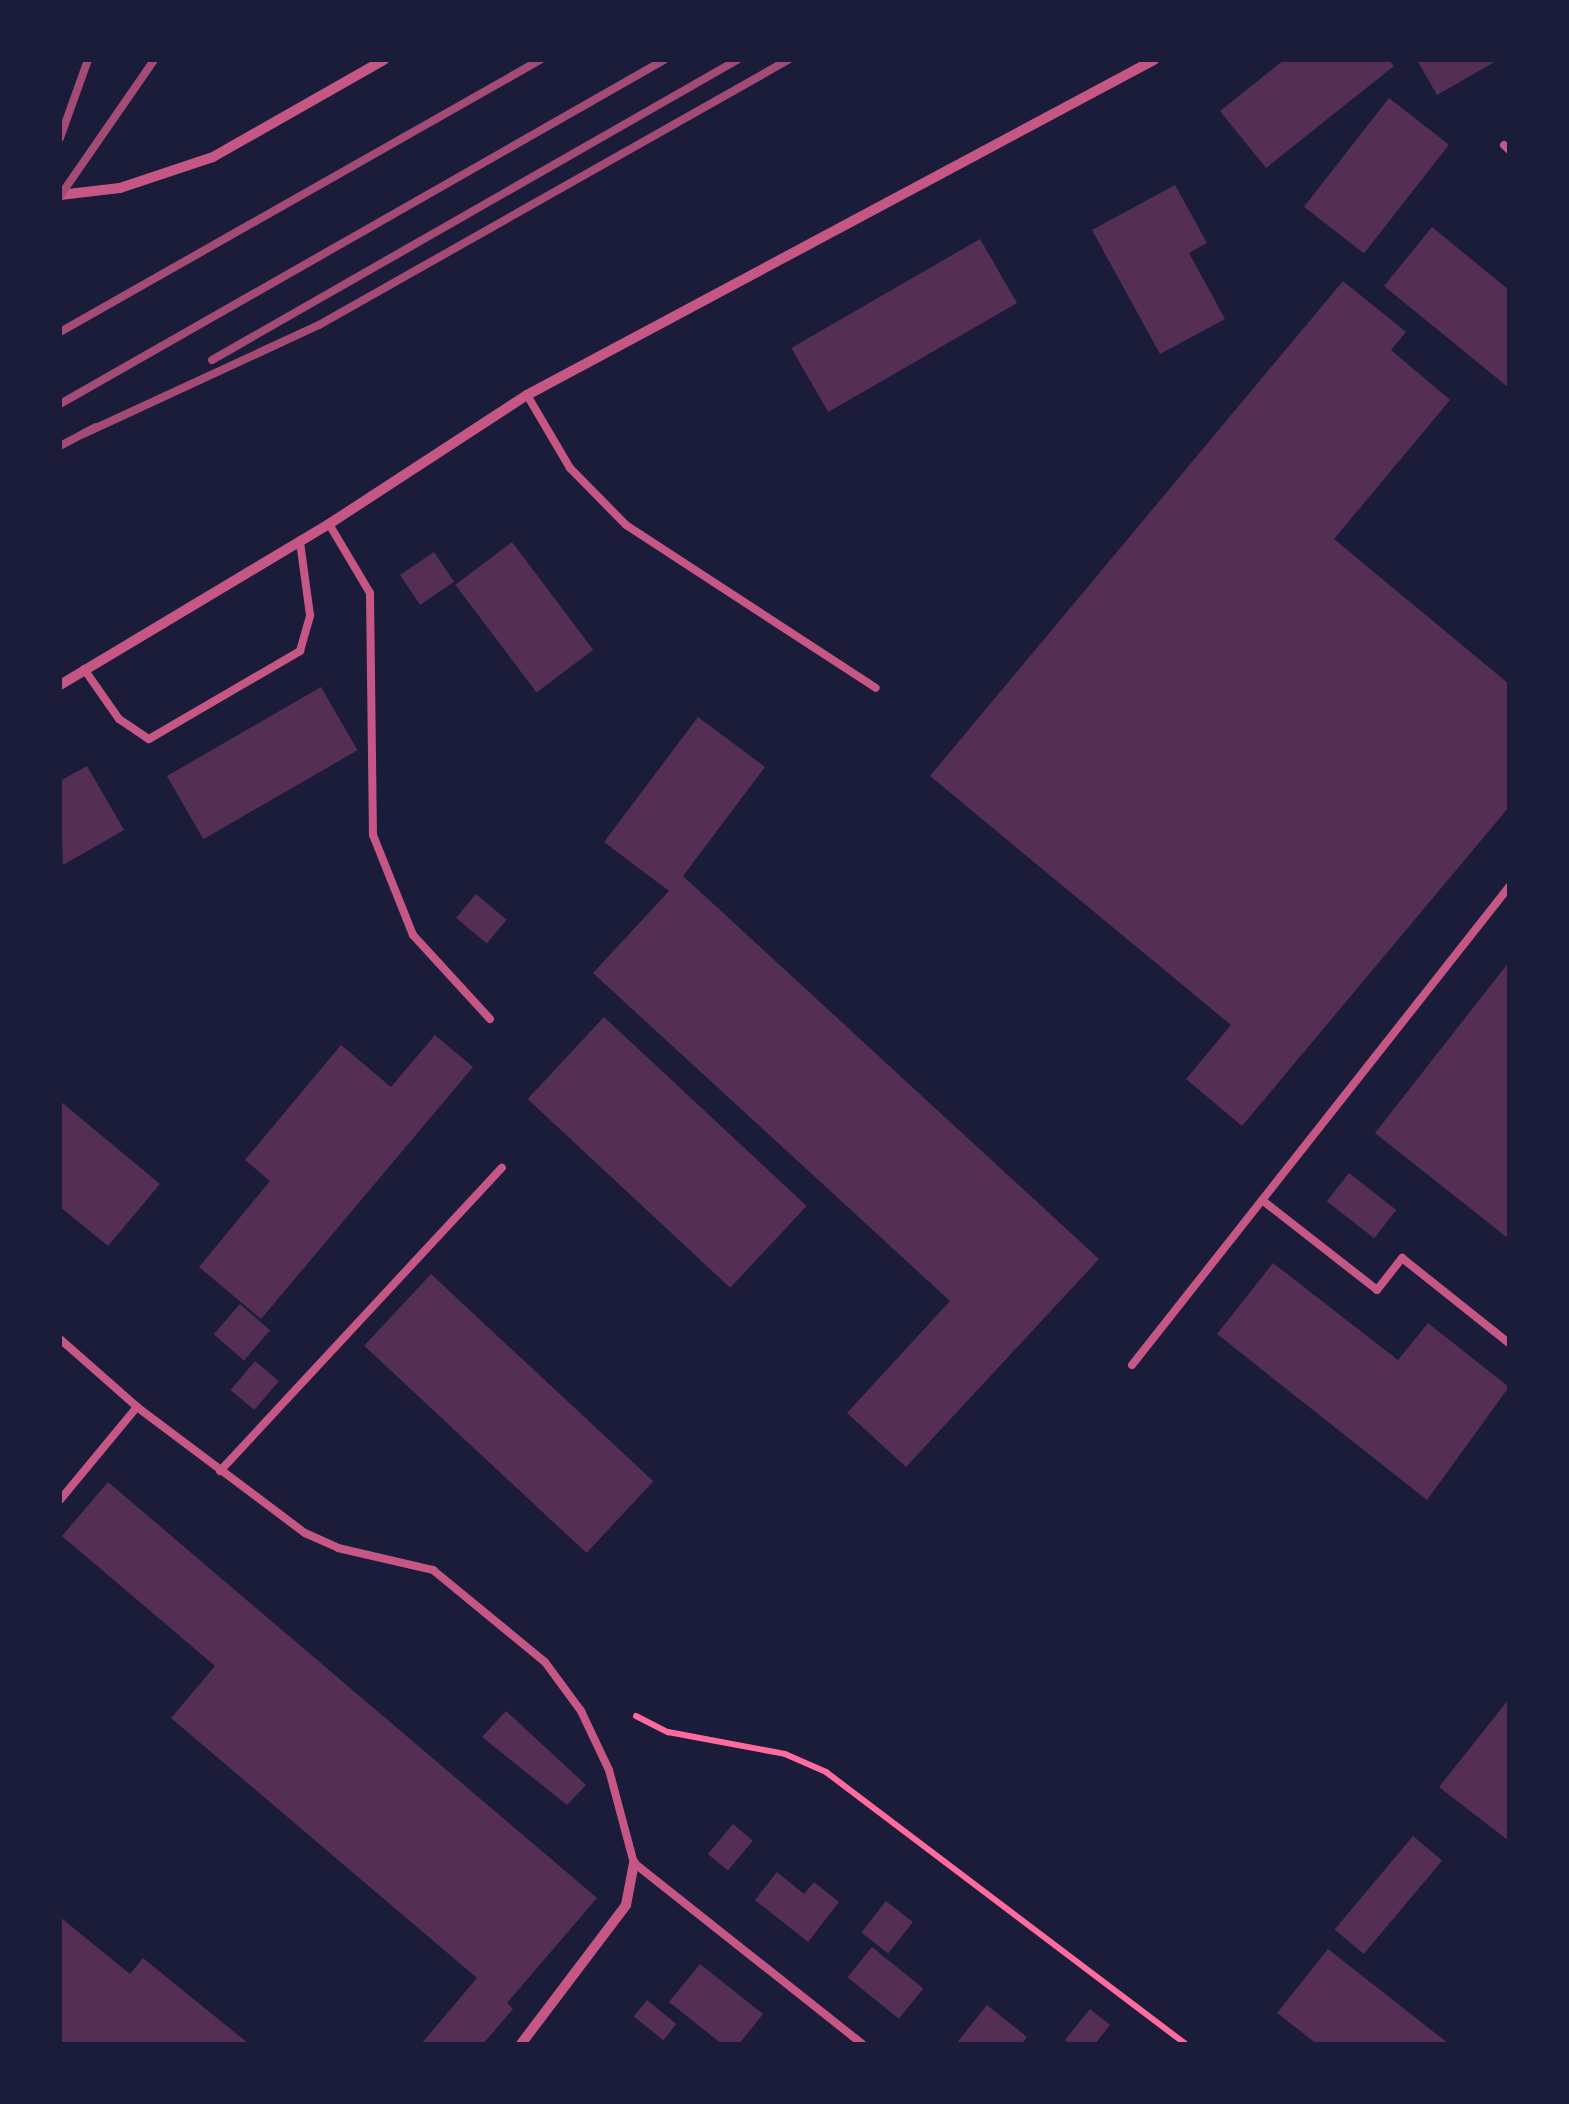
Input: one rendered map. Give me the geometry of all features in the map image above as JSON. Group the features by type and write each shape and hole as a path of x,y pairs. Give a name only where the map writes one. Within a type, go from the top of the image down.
{"street":[{"path":"60,196 120,188 214,157 384,60"},
{"path":"60,685 329,524 527,395 1154,60"},
{"path":"521,2044 626,1905 634,1863"}],"lane":[{"path":"527,395 570,468 626,524 876,688"},
{"path":"329,524 370,593 373,836 412,935 490,1019"},
{"path":"84,669 118,719 149,740 300,651 310,615 300,542"},
{"path":"1132,1365 1509,887"},
{"path":"220,1471 502,1168"},
{"path":"1262,1200 1377,1290 1402,1258 1509,1343"},
{"path":"60,1339 138,1407 305,1533 338,1548 434,1570 546,1662 581,1711 609,1770 634,1863 862,2044"},
{"path":"60,1500 138,1407"}],"path":[{"path":"636,1716 668,1732 785,1754 826,1772 1184,2044"}],"building":[{"path":"1284,60 1389,60 1394,66 1266,168 1220,111"},
{"path":"1417,60 1498,60 1437,95"},
{"path":"1389,98 1449,145 1364,254 1304,207"},
{"path":"1175,185 1207,243 1189,253 1225,319 1160,354 1092,230"},
{"path":"1432,227 1509,290 1509,388 1384,286"},
{"path":"980,239 1017,303 828,412 791,348"},
{"path":"1343,281 1406,332 1391,350 1450,400 1334,539 1509,684 1509,807 1242,1126 1186,1079 1231,1025 930,776"},
{"path":"512,542 593,650 537,693 455,585"},
{"path":"434,552 454,582 420,605 400,575"},
{"path":"321,687 358,750 203,839 167,776"},
{"path":"698,717 765,767 683,876 1099,1259 906,1467 847,1413 950,1301 593,973 669,891 604,842"},
{"path":"87,766 124,830 63,865 60,781"},
{"path":"476,894 507,920 487,943 456,918"},
{"path":"1509,962 1509,1239 1375,1133"},
{"path":"604,1017 807,1206 730,1288 528,1099"},
{"path":"435,1035 473,1067 261,1319 199,1267 270,1181 245,1160 341,1045 391,1087"},
{"path":"60,1101 160,1184 108,1246 60,1207"},
{"path":"1349,1173 1396,1210 1374,1238 1327,1201"},
{"path":"1273,1263 1398,1360 1428,1323 1509,1387 1427,1500 1217,1334"},
{"path":"431,1274 653,1481 586,1553 364,1346"},
{"path":"240,1304 270,1330 244,1360 214,1334"},
{"path":"255,1361 279,1381 254,1410 231,1390"},
{"path":"108,1482 597,1898 507,2003 513,2009 483,2044 421,2044 477,1978 171,1718 215,1666 62,1536"},
{"path":"1509,1699 1509,1841 1439,1787"},
{"path":"506,1711 586,1785 567,1805 482,1737"},
{"path":"733,1824 753,1841 728,1871 708,1854"},
{"path":"1413,1836 1442,1860 1364,1954 1335,1929"},
{"path":"777,1872 804,1894 814,1882 839,1902 808,1942 755,1900"},
{"path":"886,1901 913,1922 888,1953 861,1933"},
{"path":"60,1917 130,1974 143,1958 249,2044 60,2044"},
{"path":"872,1947 923,1989 899,2019 847,1977"},
{"path":"1328,1949 1449,2044 1317,2044 1277,2013"},
{"path":"700,1964 763,2014 739,2044 722,2044 669,2002"},
{"path":"647,2000 677,2024 663,2040 634,2016"},
{"path":"987,2005 1027,2037 1022,2044 956,2044"},
{"path":"1090,2009 1110,2025 1095,2044 1070,2044 1065,2040"}],"railway":[{"path":"60,138 88,60"},
{"path":"60,196 154,60"},
{"path":"60,332 540,60"},
{"path":"60,404 664,60"},
{"path":"212,360 737,60"},
{"path":"83,434 319,325 788,60"},
{"path":"60,446 95,427"}]}
